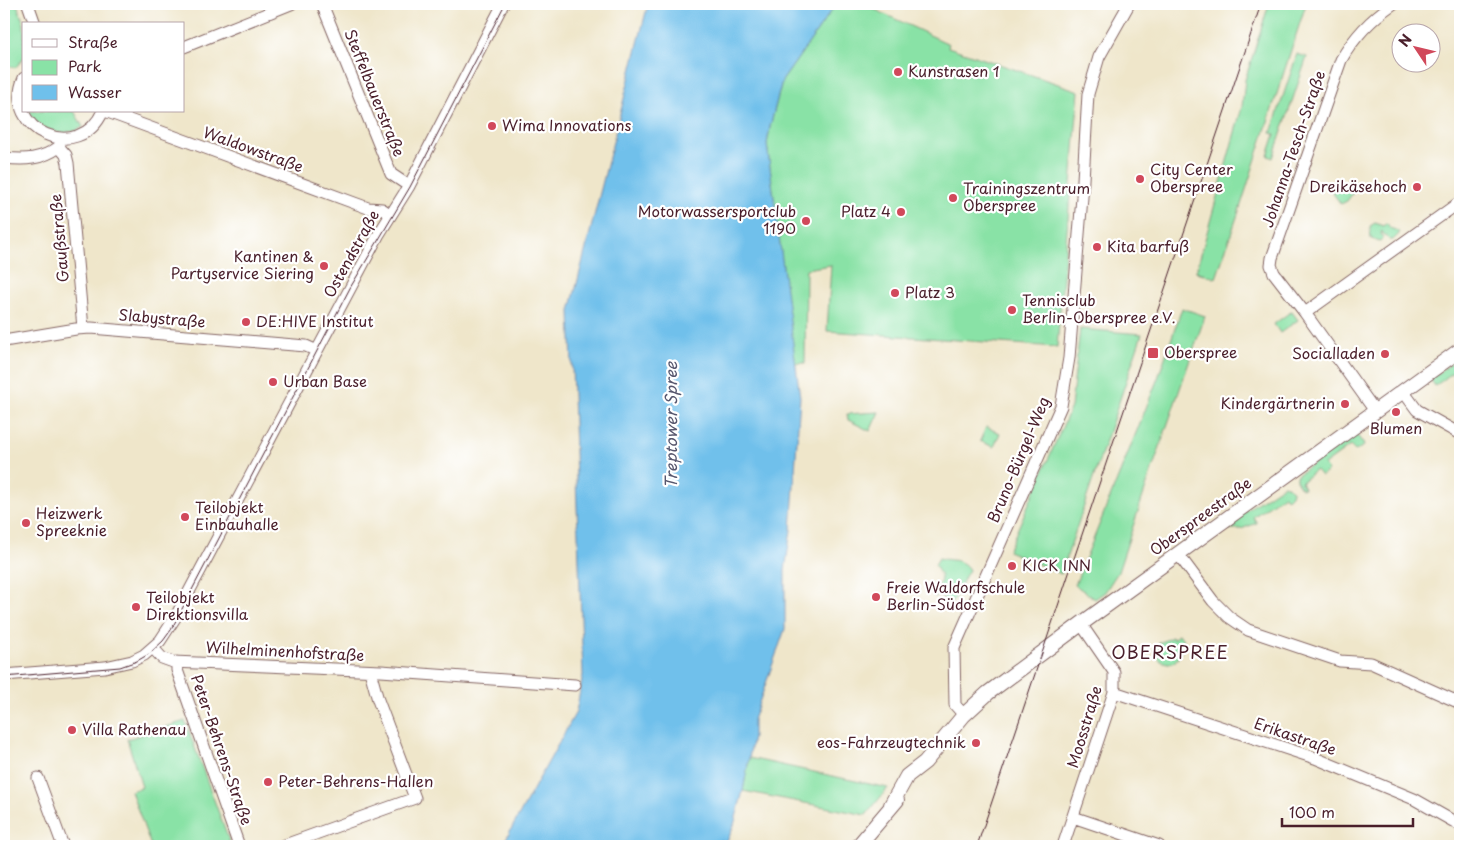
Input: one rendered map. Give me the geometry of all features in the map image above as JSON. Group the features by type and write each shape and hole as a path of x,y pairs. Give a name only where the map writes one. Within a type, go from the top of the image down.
{"main road":[{"name":"Oberspreestraße","path":"858,846 891,805 914,782 925,762 964,715 988,693 1080,624 1460,350"}],"street":[{"path":"28,4 34,22"},
{"path":"185,47 291,4"},
{"name":"Steffelbauerstraße","path":"322,4 391,174 409,186"},
{"name":"Ostendstraße","path":"152,648 162,639 175,618 317,351 391,215 409,186 503,4"},
{"name":"Bruno-Bürgel-Weg","path":"964,715 955,705 954,648 1061,406 1069,358 1088,94 1104,45 1129,4"},
{"name":"Johanna-Tesch-Straße","path":"1375,411 1274,273 1271,266 1272,258 1341,60 1349,45 1361,30 1393,4"},
{"path":"22,84 20,89 22,108"},
{"path":"24,112 32,126 60,143"},
{"path":"4,158 24,160 50,154 60,143 86,132 97,122 103,112"},
{"name":"Waldowstraße","path":"107,112 368,208 382,209 391,215"},
{"name":"Gaußstraße","path":"60,143 68,163 83,328"},
{"path":"1305,313 1460,202"},
{"name":"Slabystraße","path":"4,341 83,328 306,346 317,351"},
{"path":"1403,391 1417,410 1460,434"},
{"path":"1178,554 1213,601 1229,617 1248,630 1340,661 1371,662 1460,704"},
{"name":"Moosstraße","path":"1063,846 1114,692 1114,672 1080,624"},
{"path":"4,675 115,666 138,658 152,648"},
{"name":"Wilhelminenhofstraße","path":"152,648 166,660 177,662 370,671 575,685"},
{"name":"Peter-Behrens-Straße","path":"177,662 177,670 239,846"},
{"path":"282,846 415,798 378,700 370,671"},
{"name":"Erikastraße","path":"1114,692 1315,758 1414,799 1460,825"},
{"path":"38,778 63,846"},
{"path":"1073,817 1159,846"}],"green space":[{"path":"17,4 23,22 22,60 15,68 4,64 4,8"},
{"name":"Trainingszentrum Oberspree","path":"836,4 863,4 949,44 948,47 1079,91 1057,347 827,331 831,265 806,269 805,363 795,363 767,144 782,81"},
{"path":"1269,4 1306,4 1216,278 1196,272 1242,107 1245,80"},
{"path":"1297,54 1307,57 1273,158 1268,156 1275,134 1271,133"},
{"path":"28,112 75,112 83,127 75,131 60,133 40,127"},
{"path":"1343,185 1349,187 1353,193 1347,201 1341,204 1332,192"},
{"path":"1375,223 1383,226 1387,223 1390,228 1398,231 1399,234 1393,240 1390,240 1382,231 1383,238 1380,241 1371,239 1370,226"},
{"path":"1182,308 1205,316 1118,572 1105,592 1095,599 1075,585 1158,378"},
{"path":"1292,312 1298,320 1280,333 1274,324"},
{"path":"1080,329 1142,334 1061,574 1008,551 1071,407"},
{"path":"1460,357 1460,367 1435,386 1430,379"},
{"path":"879,412 870,431 848,420 847,414"},
{"path":"986,427 1000,433 994,447 980,441"},
{"path":"1355,433 1364,446 1355,451 1350,446 1324,465 1328,471 1321,476 1316,470 1301,482 1304,488 1301,488 1296,480 1296,476"},
{"path":"1284,485 1292,491 1291,495 1287,499 1284,495 1253,517 1257,523 1241,529 1226,529 1225,524"},
{"path":"939,558 963,563 969,570 952,602 938,595 935,597 931,593 941,579 935,565"},
{"path":"1179,634 1187,645 1172,663 1161,661 1156,652 1159,643 1172,637 1173,639"},
{"path":"185,721 231,846 151,846 131,791 142,787 127,739"},
{"path":"749,758 888,788 866,815 743,791"}],"water":[{"name":"Treptower Spree","path":"648,4 836,4 782,81 767,144 800,397 791,530 785,570 785,629 753,720 753,737 743,791 734,825 726,844 720,840 717,846 502,846 576,712 583,675 570,311"}],"tram line":[{"path":"4,677 120,667 149,654 163,641 171,630 350,288 410,187 505,4"},
{"path":"977,846 1261,4"}],"place":[{"name":"Kunstrasen 1","path":"898,72"},
{"name":"Wima Innovations","path":"492,126"},
{"name":"City Center Oberspree","path":"1140,179"},
{"name":"Dreikäsehoch","path":"1417,187"},
{"name":"Trainingszentrum Oberspree","path":"953,198"},
{"name":"Platz 4","path":"901,212"},
{"name":"Motorwassersportclub 1190","path":"806,221"},
{"name":"Kita barfuß","path":"1097,247"},
{"name":"Kantinen & Partyservice Siering","path":"324,266"},
{"name":"Platz 3","path":"895,293"},
{"name":"Tennisclub Berlin-Oberspree e.V.","path":"1012,310"},
{"name":"DE:HIVE Institut","path":"246,322"},
{"name":"Oberspree","path":"1153,353"},
{"name":"Socialladen","path":"1385,354"},
{"name":"Urban Base","path":"273,382"},
{"name":"Kindergärtnerin","path":"1345,404"},
{"name":"Blumen","path":"1396,412"},
{"name":"Teilobjekt Einbauhalle","path":"185,517"},
{"name":"Heizwerk Spreeknie","path":"26,523"},
{"name":"KICK INN","path":"1012,566"},
{"name":"Freie Waldorfschule Berlin-Südost","path":"876,597"},
{"name":"Teilobjekt Direktionsvilla","path":"136,607"},
{"name":"Villa Rathenau","path":"72,730"},
{"name":"eos-Fahrzeugtechnik","path":"976,743"},
{"name":"Peter-Behrens-Hallen","path":"268,782"}],"district":[{"name":"OBERSPREE","path":"1170,653"}]}
